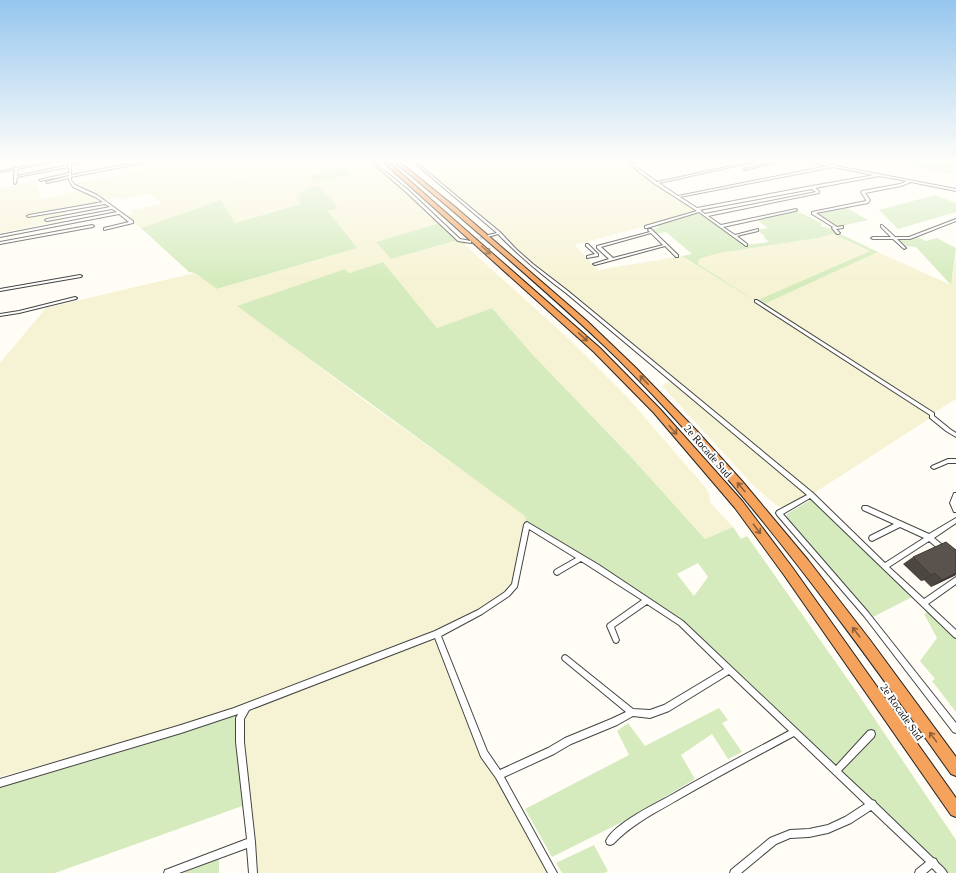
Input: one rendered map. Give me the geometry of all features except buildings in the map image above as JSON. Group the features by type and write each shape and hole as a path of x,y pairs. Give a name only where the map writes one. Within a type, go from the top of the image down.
{"highway":[{"name":"2e Rocade Sud","path":"430,201 597,350 657,411 694,453 738,505 788,571 956,810"},
{"name":"2e Rocade Sud","path":"444,201 584,324 632,369 681,419 732,476 798,556 880,664 956,769"}],"street":[{"path":"102,201 132,222 105,229"},
{"path":"417,201 458,240 470,242"},
{"path":"461,201 499,233 537,269 573,297 811,495 956,635"},
{"path":"684,201 721,226 746,246"},
{"path":"677,256 646,227 699,210 744,201"},
{"path":"706,215 775,201"},
{"path":"842,227 837,228 813,213 868,201"},
{"path":"29,216 105,203"},
{"path":"47,220 112,208"},
{"path":"721,226 795,210"},
{"path":"0,236 118,213"},
{"path":"874,238 909,238 956,220"},
{"path":"0,242 92,226"},
{"path":"882,226 904,248"},
{"path":"837,228 834,228 838,233"},
{"path":"734,236 757,230"},
{"path":"592,250 652,232"},
{"path":"489,236 499,233"},
{"path":"587,245 597,255 588,257"},
{"path":"595,264 666,245"},
{"path":"599,248 612,259"},
{"path":"0,290 80,276"},
{"path":"0,315 19,312 75,298"},
{"path":"756,301 932,414 932,417 956,435"},
{"path":"934,467 948,461 956,461"},
{"path":"811,495 779,513 866,614 956,729"},
{"path":"956,495 953,503 956,510"},
{"path":"865,508 929,537 945,552"},
{"path":"884,566 956,520"},
{"path":"872,538 900,524"},
{"path":"0,782 234,712 437,634 480,612 507,594 515,585 527,525 597,567 681,623 943,873"},
{"path":"557,572 581,558"},
{"path":"924,604 956,580"},
{"path":"616,640 610,626 646,601"},
{"path":"437,634 484,754 499,775 553,873"},
{"path":"565,658 632,712 650,714 666,708 730,670"},
{"path":"247,707 240,718 240,742 251,842 252,873"},
{"path":"234,712 240,718"},
{"path":"499,775 551,751 568,741 614,722 632,712"},
{"path":"610,841 618,832 638,817 712,775 795,732"},
{"path":"836,771 872,734"},
{"path":"734,873 773,841 790,834 809,833 828,829 848,820 872,804"},
{"path":"168,873 251,842"},
{"path":"919,873 933,862"}],"shaded area":[{"path":"0,201 98,201 100,203 66,211 64,220 0,233"},
{"path":"160,201 219,201 141,228 124,217 133,214 130,211 163,203"},
{"path":"221,201 415,201 440,223 376,242 391,259 454,241 465,245 570,340 628,398 705,487 709,493 710,502 733,527 705,539 632,458 533,355 492,308 437,328 383,262 349,273 345,269 238,306 365,401 526,516 527,525 515,585 507,594 437,634 484,754 553,873 253,873 234,712 0,777 0,363 46,308 195,273 218,289 357,248 328,211 338,208 300,203 235,223"},
{"path":"461,201 685,201 700,211 575,245 598,270 682,256 734,288 698,264 699,259 719,253 818,238 833,234 870,251 757,301 762,305 878,252 951,285 956,255 956,399 932,414 932,417 811,495 567,292 537,269 499,233"},
{"path":"670,382 675,384 794,485 801,488 805,492 805,495 785,507 777,506 753,485 662,386"}],"green space":[{"path":"219,201 221,201 235,223 300,204 300,201 332,201 338,208 328,211 357,248 217,289 195,273 189,272 141,228"},
{"path":"914,201 950,201 956,203 956,212 898,229 879,210"},
{"path":"847,208 868,220 837,227 815,214"},
{"path":"795,210 823,224 820,226 835,230 838,233 878,252 762,305 682,256 692,254 666,232 656,234 652,230 659,227 656,224 700,211 746,245 769,242 763,237 765,236 757,230 768,228 756,219","holes":["833,234 870,251 756,301 698,264 699,259 719,253 818,238"]},
{"path":"440,223 462,242 466,242 465,245 454,241 391,259 376,242"},
{"path":"918,237 926,241 937,238 956,248 951,285 916,247 906,246 899,239"},
{"path":"383,262 437,328 492,308 533,355 632,458 705,539 733,527 741,539 747,536 858,694 956,840 956,873 943,873 681,623 527,525 525,516 237,306 345,269 349,273","holes":["698,563 708,577 694,596 677,574"]},
{"path":"812,499 912,597 873,617 787,518 787,514"},
{"path":"929,611 956,638 956,712 932,681 935,679 920,661 937,638 924,614"},
{"path":"247,707 240,718 248,804 55,873 0,873 0,786"},
{"path":"719,708 728,720 722,723 742,752 728,759 712,734 681,755 695,779 624,821 552,857 525,809 629,755 617,731 628,723 645,746"},
{"path":"594,845 608,871 604,873 562,873 556,863"},
{"path":"219,859 219,873 180,873"}],"tunnel":[{"path":"471,241 488,236"}]}
